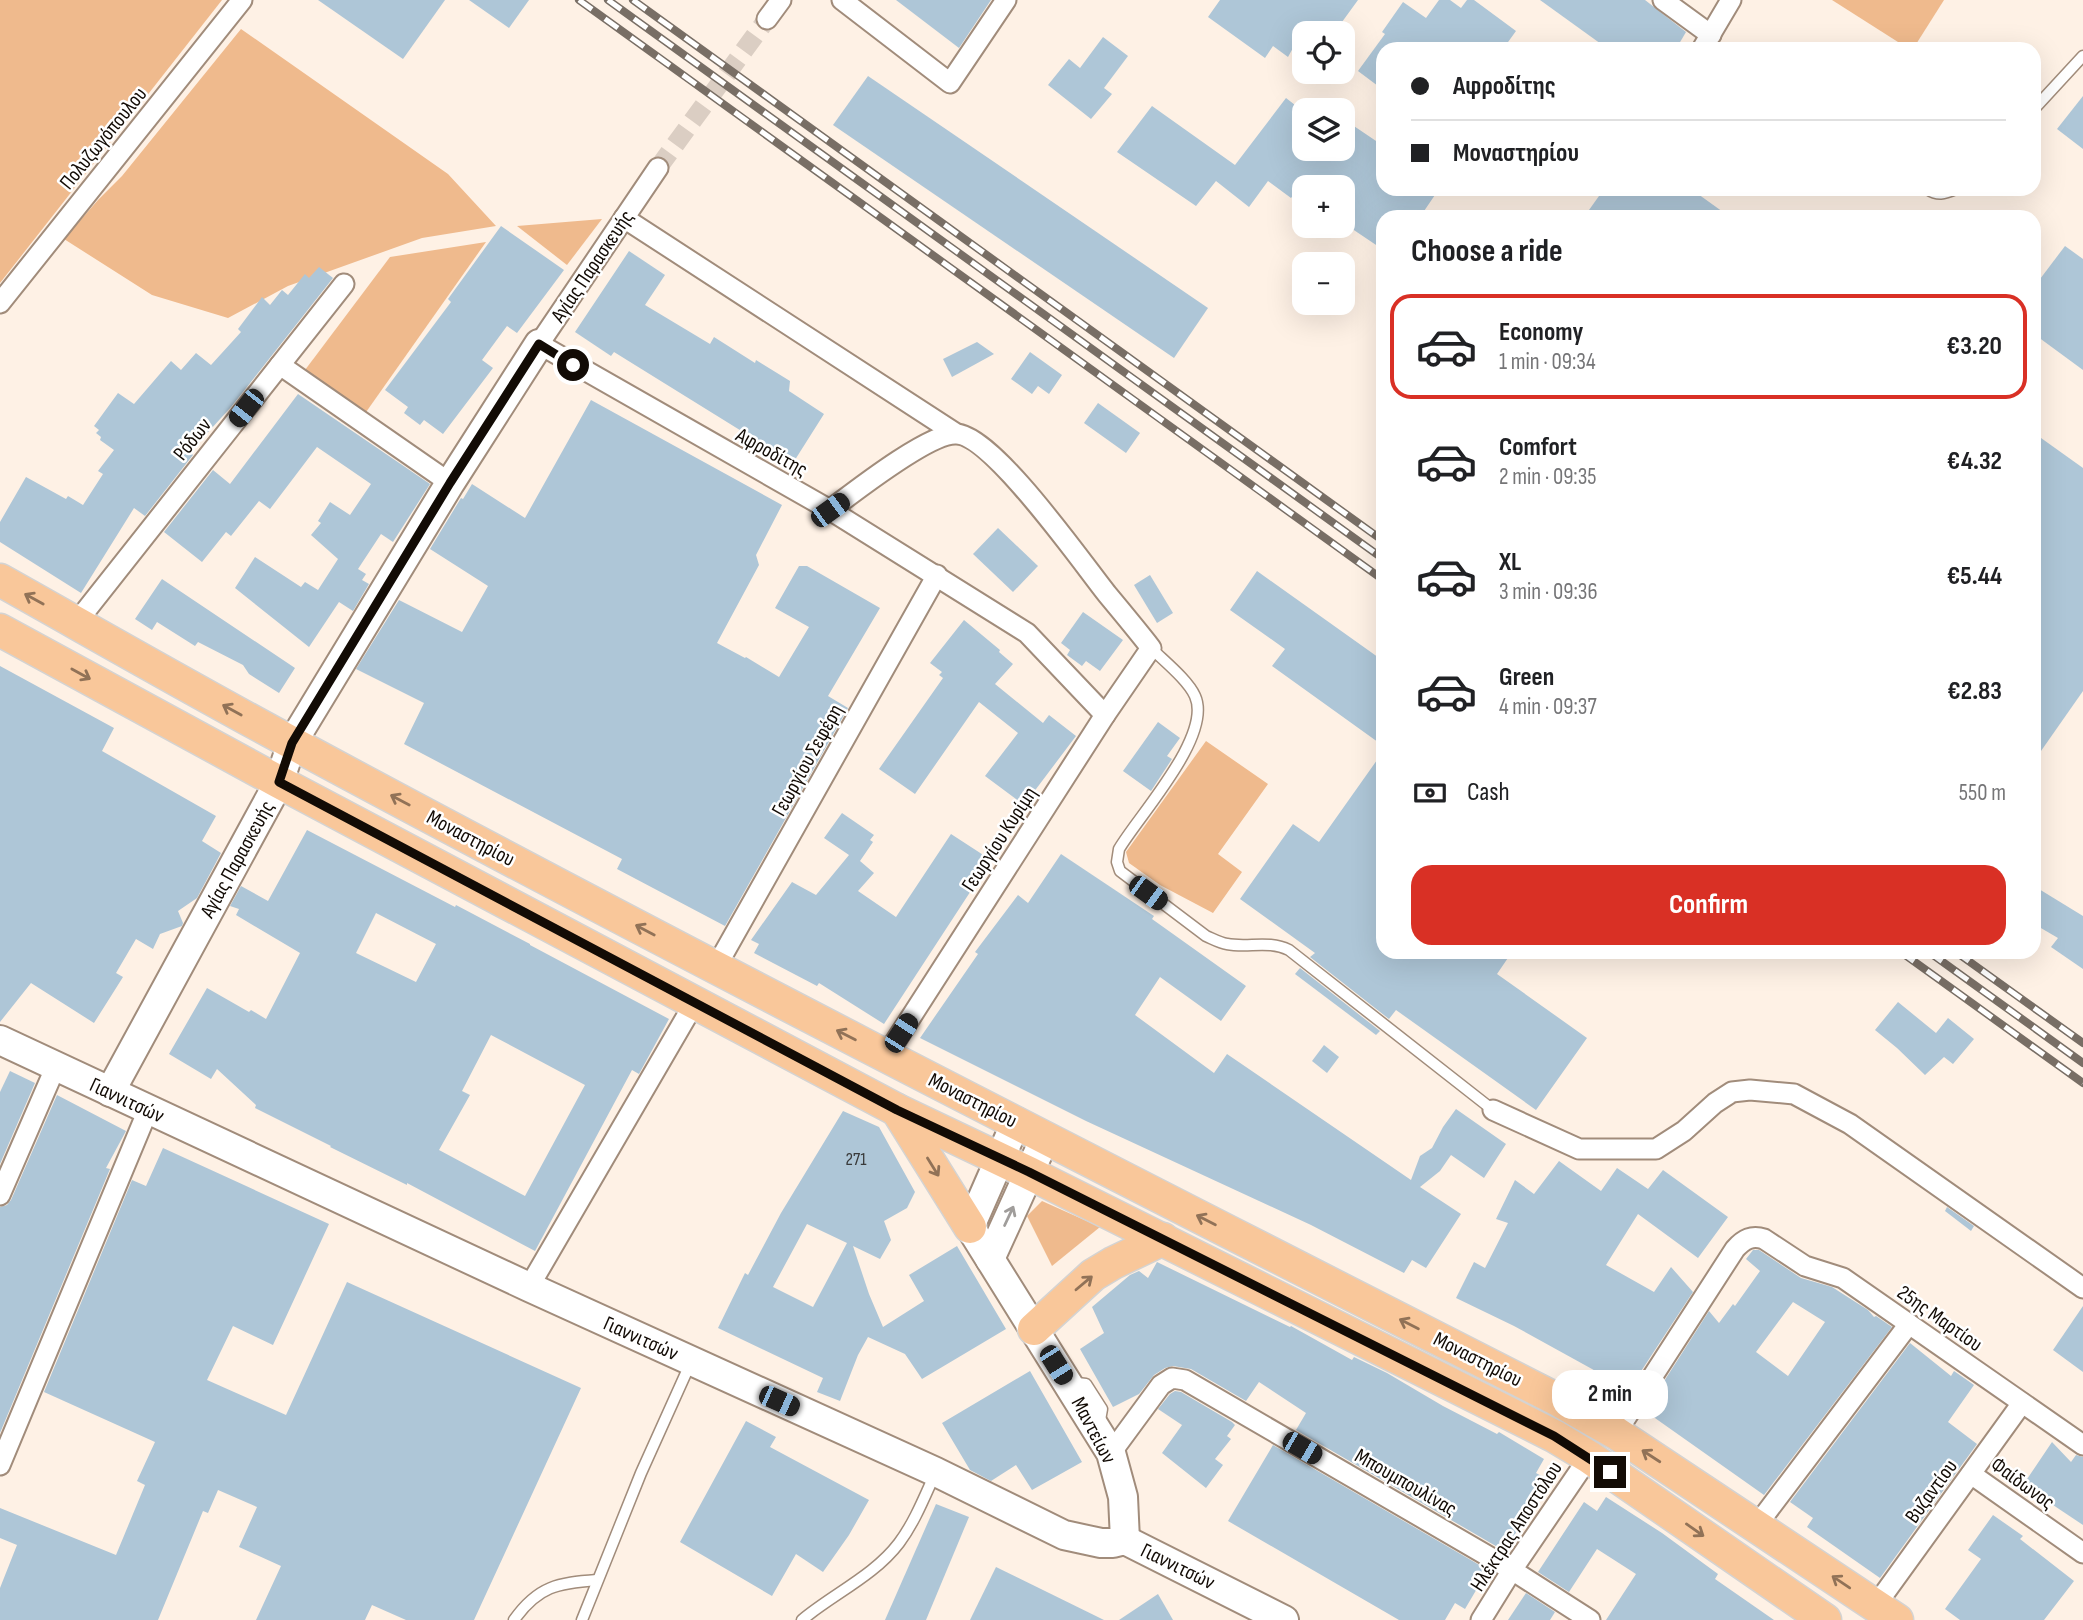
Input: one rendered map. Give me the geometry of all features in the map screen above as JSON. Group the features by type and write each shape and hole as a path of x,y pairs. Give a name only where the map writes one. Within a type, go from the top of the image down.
{"main road":[{"name":"Μοναστηρίου","path":"0,580 292,743 716,968 1560,1401 1616,1433 1887,1613"},
{"name":"Μοναστηρίου","path":"0,630 279,782 897,1110 1029,1172 1554,1436 1589,1457 1825,1620"},
{"path":"897,1110 970,1227"},
{"path":"1034,1329 1093,1275 1163,1239"}],"street":[{"name":"Πολυζωγόπουλου","path":"0,303 242,0"},
{"path":"767,19 781,0"},
{"path":"842,0 950,83 1006,0"},
{"path":"1663,0 1707,42 1731,0"},
{"name":"Αγίας Παρασκευής","path":"110,1092 279,782 292,743 450,483 539,344 658,168"},
{"path":"624,218 955,433 975,440 1013,475 1151,648"},
{"name":"Ρόδων","path":"76,623 344,284"},
{"name":"Αφροδίτης","path":"539,344 830,510 937,575 1030,636 1105,715"},
{"path":"280,365 450,483"},
{"path":"830,510 916,450 955,433"},
{"name":"Γεωργίου Σεφέρη","path":"716,968 937,575"},
{"name":"Γεωργίου Κυρίμη","path":"886,1056 1151,648"},
{"path":"529,1287 695,1003"},
{"name":"Γιαννιτσών","path":"0,1040 529,1287 936,1472 1064,1535 1101,1543 1125,1540 1250,1612 1284,1620"},
{"path":"0,1195 56,1066"},
{"path":"1493,1110 1579,1149 1656,1149 1684,1131 1715,1102 1732,1092 1750,1090 1794,1094 1850,1124 2083,1288"},
{"path":"0,1465 149,1110"},
{"path":"970,1227 1016,1122"},
{"path":"990,1259 1045,1138"},
{"name":"Μαντείων","path":"970,1227 1111,1452 1123,1497 1125,1540"},
{"name":"25ης Μαρτίου","path":"1616,1433 1735,1249 1750,1237 1757,1237 1805,1266 1843,1278 2083,1445"},
{"path":"1757,1525 1909,1324"},
{"name":"Μπουμπουλίνας","path":"1111,1452 1161,1385 1172,1378 1179,1378 1512,1570 1590,1620"},
{"name":"Βυζαντίου","path":"1887,1613 1971,1474 2022,1403"},
{"name":"Ηλέκτρας Αποστόλου","path":"1481,1620 1589,1457"},
{"name":"Φαίδωνος","path":"1971,1474 2083,1553"}],"lane":[{"path":"2041,101 2083,56"},
{"path":"1151,648 1194,694 1198,711 1194,732 1182,758 1119,849 1117,863 1120,871 1215,940 1227,944 1275,945 1289,950 1493,1110"},
{"path":"582,1620 642,1473 692,1361"},
{"path":"1077,1383 1086,1384 1102,1409 1100,1420"},
{"path":"802,1620 863,1576 899,1543 936,1472"},
{"path":"514,1620 537,1594 551,1586 597,1580"}],"shaded area":[{"path":"0,0 222,0 0,283"},
{"path":"1832,0 1944,0 1917,42 1898,42"},
{"path":"241,29 448,174 496,226 422,238 288,286 228,318 152,295 64,239 122,176"},
{"path":"602,219 567,265 517,226"},
{"path":"486,242 364,415 302,374 390,257"},
{"path":"1206,741 1268,784 1218,854 1242,872 1213,913 1160,885 1129,863 1126,852"},
{"path":"1042,1201 1100,1227 1052,1266 1027,1216"}],"building":[{"path":"318,0 445,0 403,59"},
{"path":"469,0 529,0 509,28"},
{"path":"896,0 991,0 959,48"},
{"path":"1220,0 1358,0 1343,21 1292,21 1292,50 1288,57 1273,46 1265,58 1208,17"},
{"path":"1439,0 1450,0 1461,8 1467,0 1474,0 1516,31 1508,42 1379,42 1385,34 1382,32 1403,2 1426,18"},
{"path":"1540,0 1645,0 1686,32 1680,42 1598,42"},
{"path":"1103,37 1128,56 1104,88 1112,94 1091,119 1048,85 1069,59 1080,68"},
{"path":"1376,46 1376,84 1358,71"},
{"path":"868,76 1208,308 1174,358 833,125"},
{"path":"2083,96 2083,149 2057,129"},
{"path":"1286,98 1292,103 1292,161 1355,161 1355,127 1376,141 1376,196 1434,196 1425,210 1376,210 1376,245 1355,231 1355,175 1292,175 1291,198 1268,181 1249,207 1216,181 1196,206 1117,152 1152,106 1235,165"},
{"path":"1599,196 1701,196 1720,210 1589,210"},
{"path":"501,226 564,270 517,333 507,326 482,360 493,368 443,434 424,420 420,425 404,413 408,407 385,390 451,302 448,299"},
{"path":"2065,246 2083,259 2083,370 2041,339 2041,278"},
{"path":"629,251 665,275 645,305 710,344 714,337 755,363 756,360 790,381 789,391 824,414 793,463 614,352 611,356 575,332"},
{"path":"319,267 333,278 231,407 190,452 193,455 145,516 134,508 81,593 0,542 0,522 26,477 66,499 68,496 83,505 103,474 98,471 114,450 100,440 101,437 96,433 99,430 94,426 118,393 134,404 171,361 181,370 196,353 211,365 241,332 238,329 262,297 270,305 282,290 288,295 305,274 309,278"},
{"path":"977,342 994,354 952,377 943,359"},
{"path":"1030,352 1062,375 1049,394 1038,386 1032,394 1011,379"},
{"path":"298,394 430,484 393,542 381,534 358,569 366,574 362,580 369,584 353,611 339,602 309,647 235,588 255,557 301,587 305,582 318,590 338,559 311,535 321,523 318,521 330,502 350,515 371,484 317,447 270,509 259,501 231,536 226,532 202,562 164,532 213,470 230,484"},
{"path":"591,400 782,505 756,555 759,565 717,643 779,677 809,627 775,608 799,566 807,566 880,608 828,696 848,708 725,926 617,869 622,859 404,744 424,703 356,669 399,600 462,632 488,586 430,549 472,484 525,518"},
{"path":"1098,403 1140,433 1126,453 1084,423"},
{"path":"2041,438 2083,468 2083,691 2041,751"},
{"path":"998,528 1038,566 1013,592 973,554"},
{"path":"1257,571 1376,656 1376,741 1272,666 1285,649 1230,610"},
{"path":"1150,575 1173,613 1157,623 1134,585"},
{"path":"162,579 295,668 279,693 249,674 243,665 198,642 195,646 157,622 152,630 135,619"},
{"path":"1083,612 1123,640 1100,671 1086,661 1082,666 1067,655 1070,650 1061,643"},
{"path":"964,620 1013,664 995,684 1043,723 1049,715 1076,736 1024,805 985,776 1018,733 979,702 915,794 879,769 943,678 939,675 942,672 930,663"},
{"path":"0,666 114,728 102,751 216,816 202,841 221,853 197,898 178,911 182,926 160,934 153,949 136,939 116,973 123,977 94,1023 31,983 0,1022"},
{"path":"1158,722 1180,738 1167,756 1172,759 1151,791 1123,771"},
{"path":"1376,761 1376,959 1507,959 1497,974 1587,1038 1536,1110 1396,1010 1389,1019 1310,957 1315,953 1240,899 1293,824 1319,842"},
{"path":"842,813 874,835 870,840 873,842 860,861 874,873 858,891 896,917 951,834 991,860 884,1024 819,983 817,986 754,953 759,944 751,940 792,882 816,895 849,855 824,838"},
{"path":"307,830 455,907 456,905 669,1019 639,1074 632,1070 535,1251 407,1183 255,1108 256,1105 217,1069 211,1079 169,1054 207,988 266,1019 300,953 236,915 239,909 230,906 241,886 268,901","holes":["376,913 436,944 416,982 356,953","491,1035 585,1085 525,1196 439,1150 470,1095 462,1091"]},
{"path":"1061,854 1154,916 1152,919 1246,986 1221,1021 1160,977 1135,1015 1214,1073 1227,1054 1411,1180 1420,1156 1432,1148 1456,1109 1506,1144 1484,1178 1451,1155 1440,1171 1420,1187 1461,1214 1426,1268 1412,1260 1404,1273 1311,1225 1086,1121 920,1038 978,954 975,952 1018,895 1028,903"},
{"path":"2041,890 2083,916 2083,969 2051,947 2058,938 2041,928"},
{"path":"1300,968 1380,1031 1376,1035 1295,974"},
{"path":"1898,1002 1936,1033 1948,1018 1974,1039 1953,1064 1944,1057 1925,1075 1875,1030"},
{"path":"1324,1045 1339,1057 1327,1073 1312,1061"},
{"path":"10,1071 35,1083 0,1164 0,1092"},
{"path":"57,1095 126,1131 106,1168 110,1169 0,1433 0,1207 11,1200"},
{"path":"843,1111 879,1127 915,1192 907,1208 884,1221 891,1240 880,1259 853,1246 883,1327 924,1301 909,1275 957,1246 1006,1329 922,1379 905,1354 868,1337 840,1401 817,1392 823,1378 718,1328 745,1273 748,1275 781,1213","holes":["807,1224 847,1243 813,1307 773,1287"]},
{"path":"163,1148 329,1224 273,1345 233,1326 207,1380 286,1415 347,1282 581,1388 474,1620 406,1620 372,1605 365,1620 256,1620 281,1566 239,1547 257,1507 218,1490 208,1513 203,1511 158,1620 0,1620 0,1588 17,1545 0,1538 0,1508 116,1555 145,1485 137,1481 155,1442 44,1392 132,1180 146,1186"},
{"path":"1559,1161 1601,1191 1617,1168 1648,1189 1663,1170 1728,1217 1698,1258 1638,1214 1606,1265 1654,1292 1671,1267 1693,1292 1628,1391 1514,1326 1456,1298 1474,1262 1485,1268 1508,1223 1496,1219 1515,1180 1534,1194"},
{"path":"1947,1207 1974,1226 1971,1231 1945,1211"},
{"path":"1753,1250 1759,1250 1801,1278 1832,1287 1892,1327 1764,1495 1645,1411 1709,1311 1719,1323 1760,1271 1746,1259","holes":["1793,1302 1825,1322 1788,1376 1756,1352"]},
{"path":"1157,1262 1291,1326 1352,1360 1354,1357 1387,1373 1544,1459 1536,1473 1547,1479 1507,1548 1503,1546 1501,1549 1296,1430 1306,1413 1259,1382 1246,1401 1191,1369 1173,1366 1154,1375 1139,1394 1113,1407 1080,1349 1104,1333 1092,1307 1130,1275 1139,1271 1148,1278"},
{"path":"2083,1306 2083,1372 2053,1350"},
{"path":"1910,1343 1951,1376 1954,1371 1974,1385 1948,1422 1977,1444 1880,1578 1807,1527 1813,1518 1790,1502"},
{"path":"1030,1371 1082,1462 1032,1490 1016,1465 991,1481 970,1470 942,1423"},
{"path":"1175,1391 1235,1425 1227,1436 1231,1439 1215,1459 1223,1465 1206,1488 1162,1453 1182,1425 1158,1409"},
{"path":"746,1421 776,1437 770,1447 869,1500 823,1572 796,1554 772,1596 680,1542"},
{"path":"2052,1442 2071,1462 2076,1455 2083,1457 2083,1525 2023,1485"},
{"path":"1273,1445 1488,1570 1465,1609 1455,1603 1445,1620 1399,1620 1228,1521"},
{"path":"1606,1497 1718,1574 1715,1579 1774,1620 1606,1620 1636,1574 1597,1549 1569,1592 1538,1572 1584,1502 1597,1511"},
{"path":"936,1504 969,1517 926,1620 885,1620"},
{"path":"1993,1515 2023,1536 2020,1539 2074,1581 2044,1620 1960,1620 1945,1609 1981,1559 1968,1550"},
{"path":"996,1567 1104,1620 970,1620"},
{"path":"1526,1593 1555,1612 1550,1620 1508,1620"},
{"path":"1158,1594 1173,1620 1119,1620"}],"tunnel":[{"path":"658,168 767,19"}],"railway":[{"path":"579,0 1376,575"},
{"path":"608,0 1376,554"},
{"path":"633,0 1376,536"},
{"path":"1911,959 2083,1083"},
{"path":"1939,959 2083,1063"},
{"path":"1966,959 2083,1043"}],"route":[{"path":"573,365 539,344 450,483 292,743 279,782 897,1110 1029,1172 1554,1436 1610,1472"}]}
